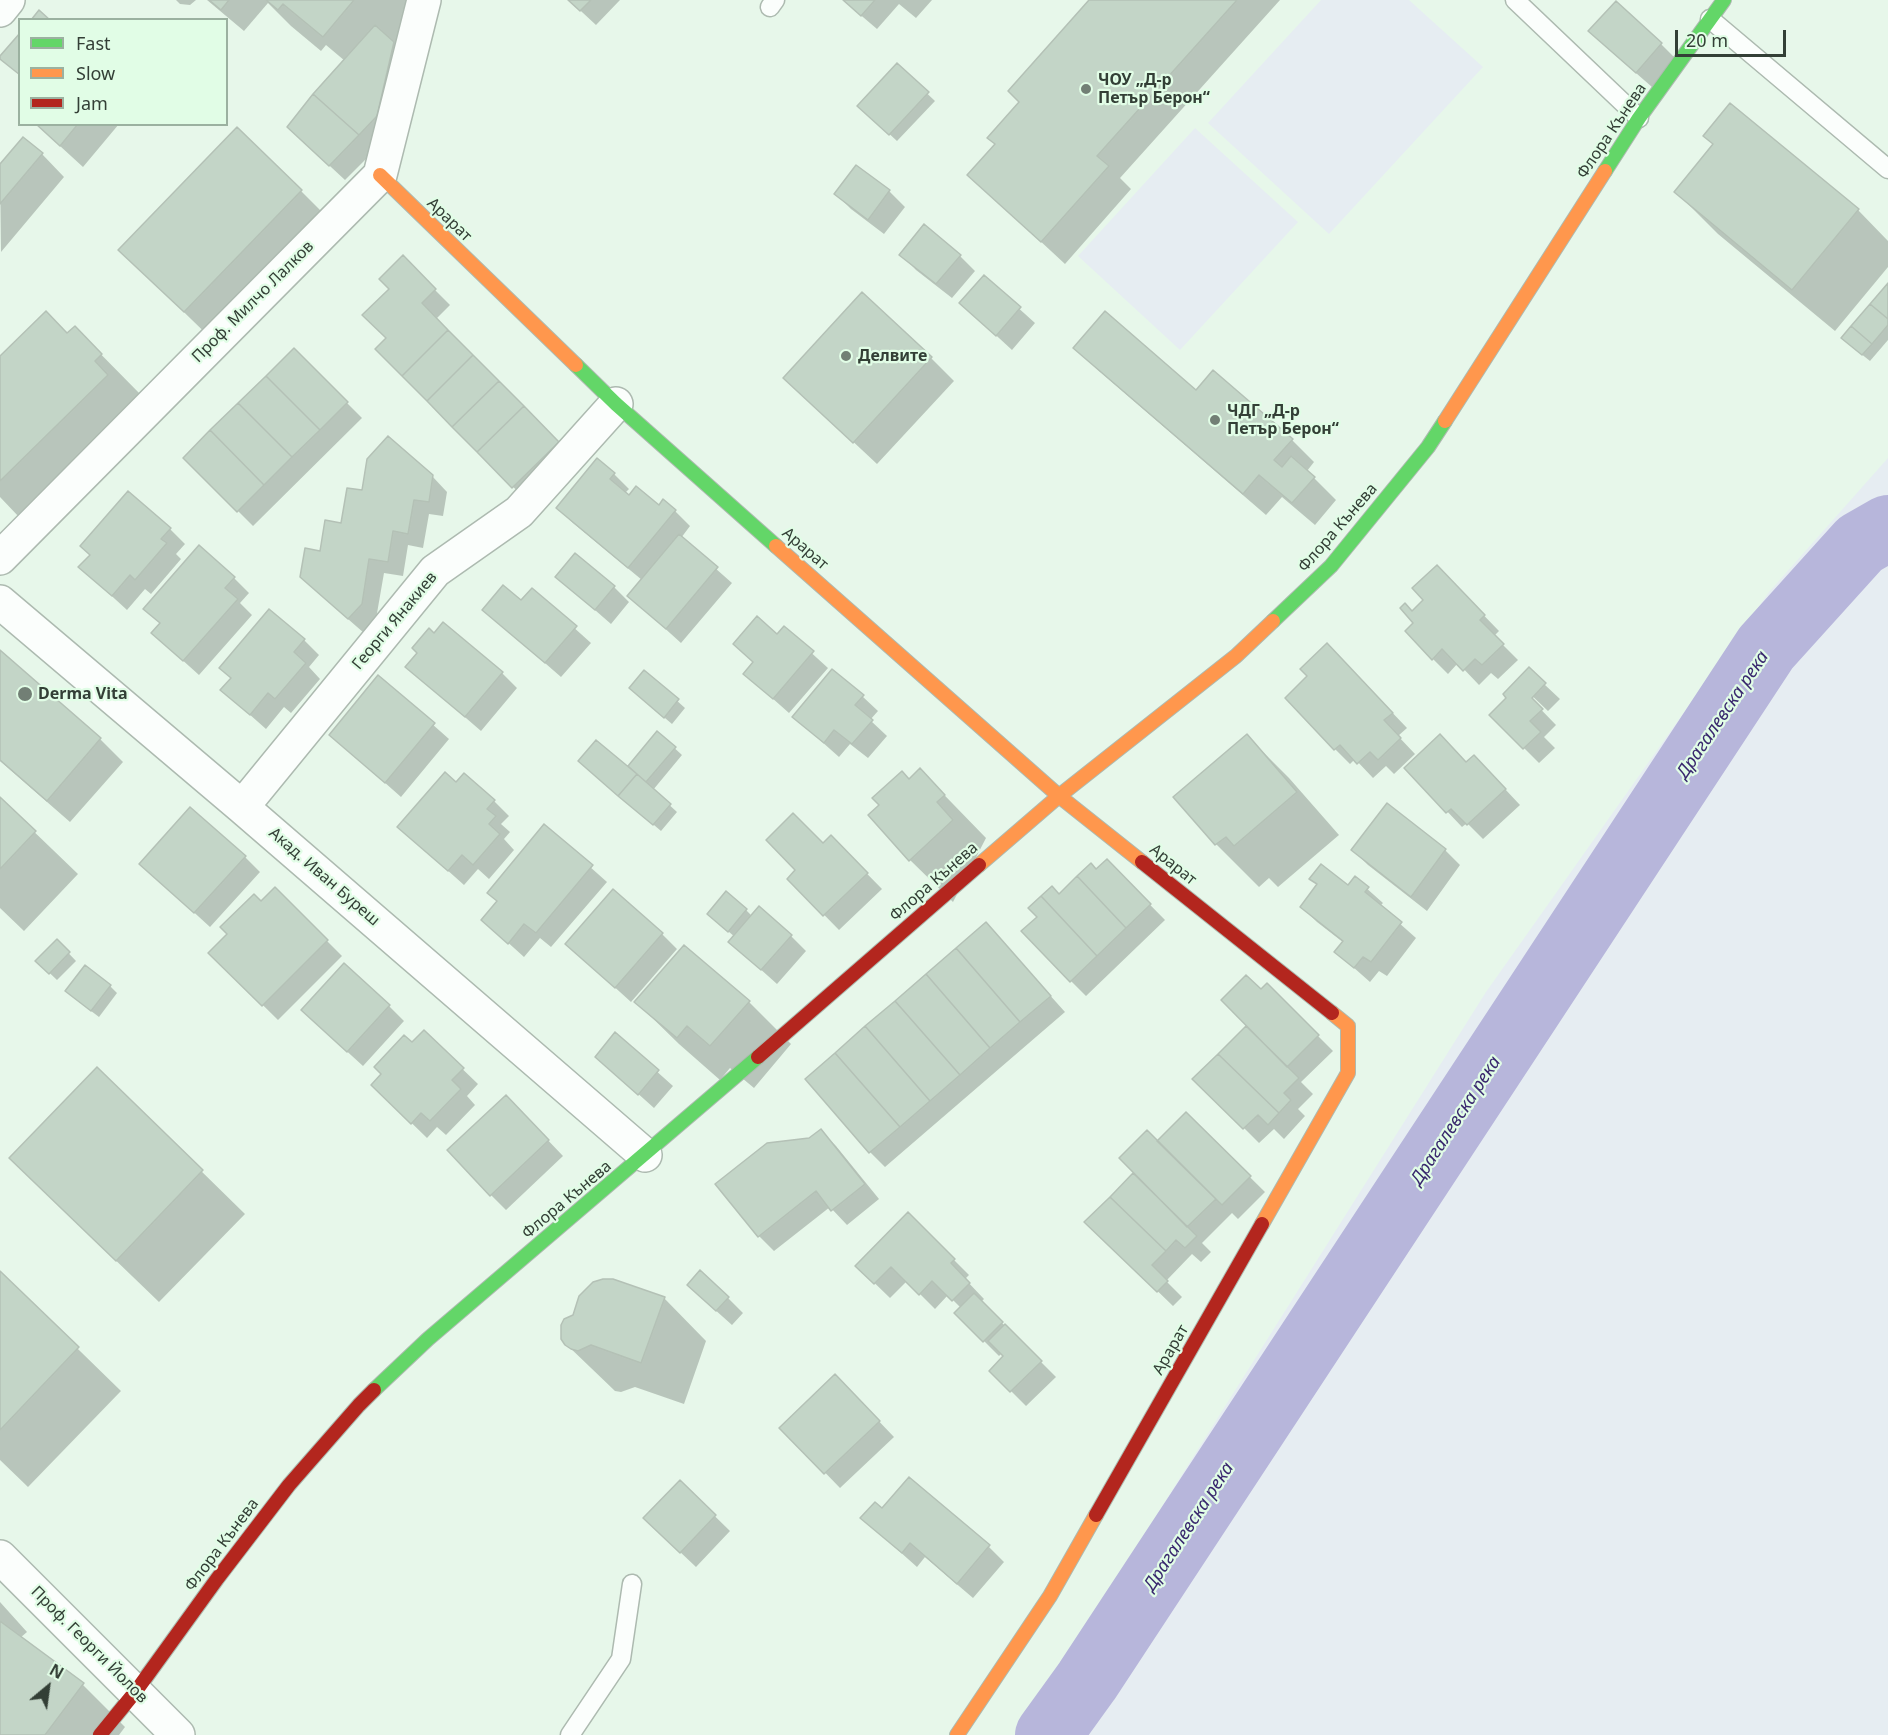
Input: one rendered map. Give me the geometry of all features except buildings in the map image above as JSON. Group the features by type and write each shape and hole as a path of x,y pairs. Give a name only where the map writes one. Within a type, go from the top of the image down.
{"street":[{"path":"0,10 8,0"},
{"path":"380,175 424,0"},
{"name":"Флора Кънева","path":"100,1735 136,1691 289,1485 359,1405 428,1339 645,1155 1059,796 1236,656 1331,566 1428,447 1639,118 1716,6"},
{"name":"Арарат","path":"380,175 616,404 1059,796 1348,1026 1348,1073 1050,1596 957,1735"},
{"name":"Проф. Милчо Лалков","path":"0,558 380,175"},
{"name":"Георги Янакиев","path":"242,807 435,571 519,512 616,404"},
{"name":"Акад. Иван Буреш","path":"0,602 242,807 645,1155"},
{"name":"Проф. Георги Йолов","path":"0,1557 178,1735"}],"lane":[{"path":"1515,0 1639,118"},
{"path":"1716,6 1888,169"},
{"path":"570,1735 621,1659 632,1584"}],"shaded area":[{"path":"1321,0 1409,0 1483,67 1329,234 1208,123"},
{"path":"1195,128 1298,222 1180,350 1078,256"},
{"path":"1888,458 1888,1735 1018,1735 1486,992 1769,592"}],"waterway":[{"name":"Драгалевска река","path":"1048,1735 1087,1681 1766,648 1860,544 1888,528"}],"traffic: fast":[{"path":"1605,171 1639,118 1724,0"},
{"path":"576,365 616,404 776,546"},
{"path":"1273,621 1331,566 1428,447 1445,421"},
{"path":"374,1390 428,1339 758,1057"}],"traffic: slow":[{"path":"1445,421 1605,171"},
{"path":"380,175 576,365"},
{"path":"776,546 1059,796 1142,862"},
{"path":"979,865 1059,796 1236,656 1273,621"},
{"path":"1262,1224 1348,1073 1348,1026 1332,1013"},
{"path":"957,1735 1050,1596 1096,1515"}],"traffic: jam":[{"path":"1142,862 1332,1013"},
{"path":"758,1057 979,865"},
{"path":"1096,1515 1262,1224"},
{"path":"100,1735 136,1691 289,1485 374,1390"}],"place":[{"name":"ЧОУ „Д-р Петър Берон“","path":"1086,89"},
{"name":"Делвите","path":"846,356"},
{"name":"ЧДГ „Д-р Петър Берон“","path":"1215,420"},
{"name":"Derma Vita","path":"25,694"}]}
